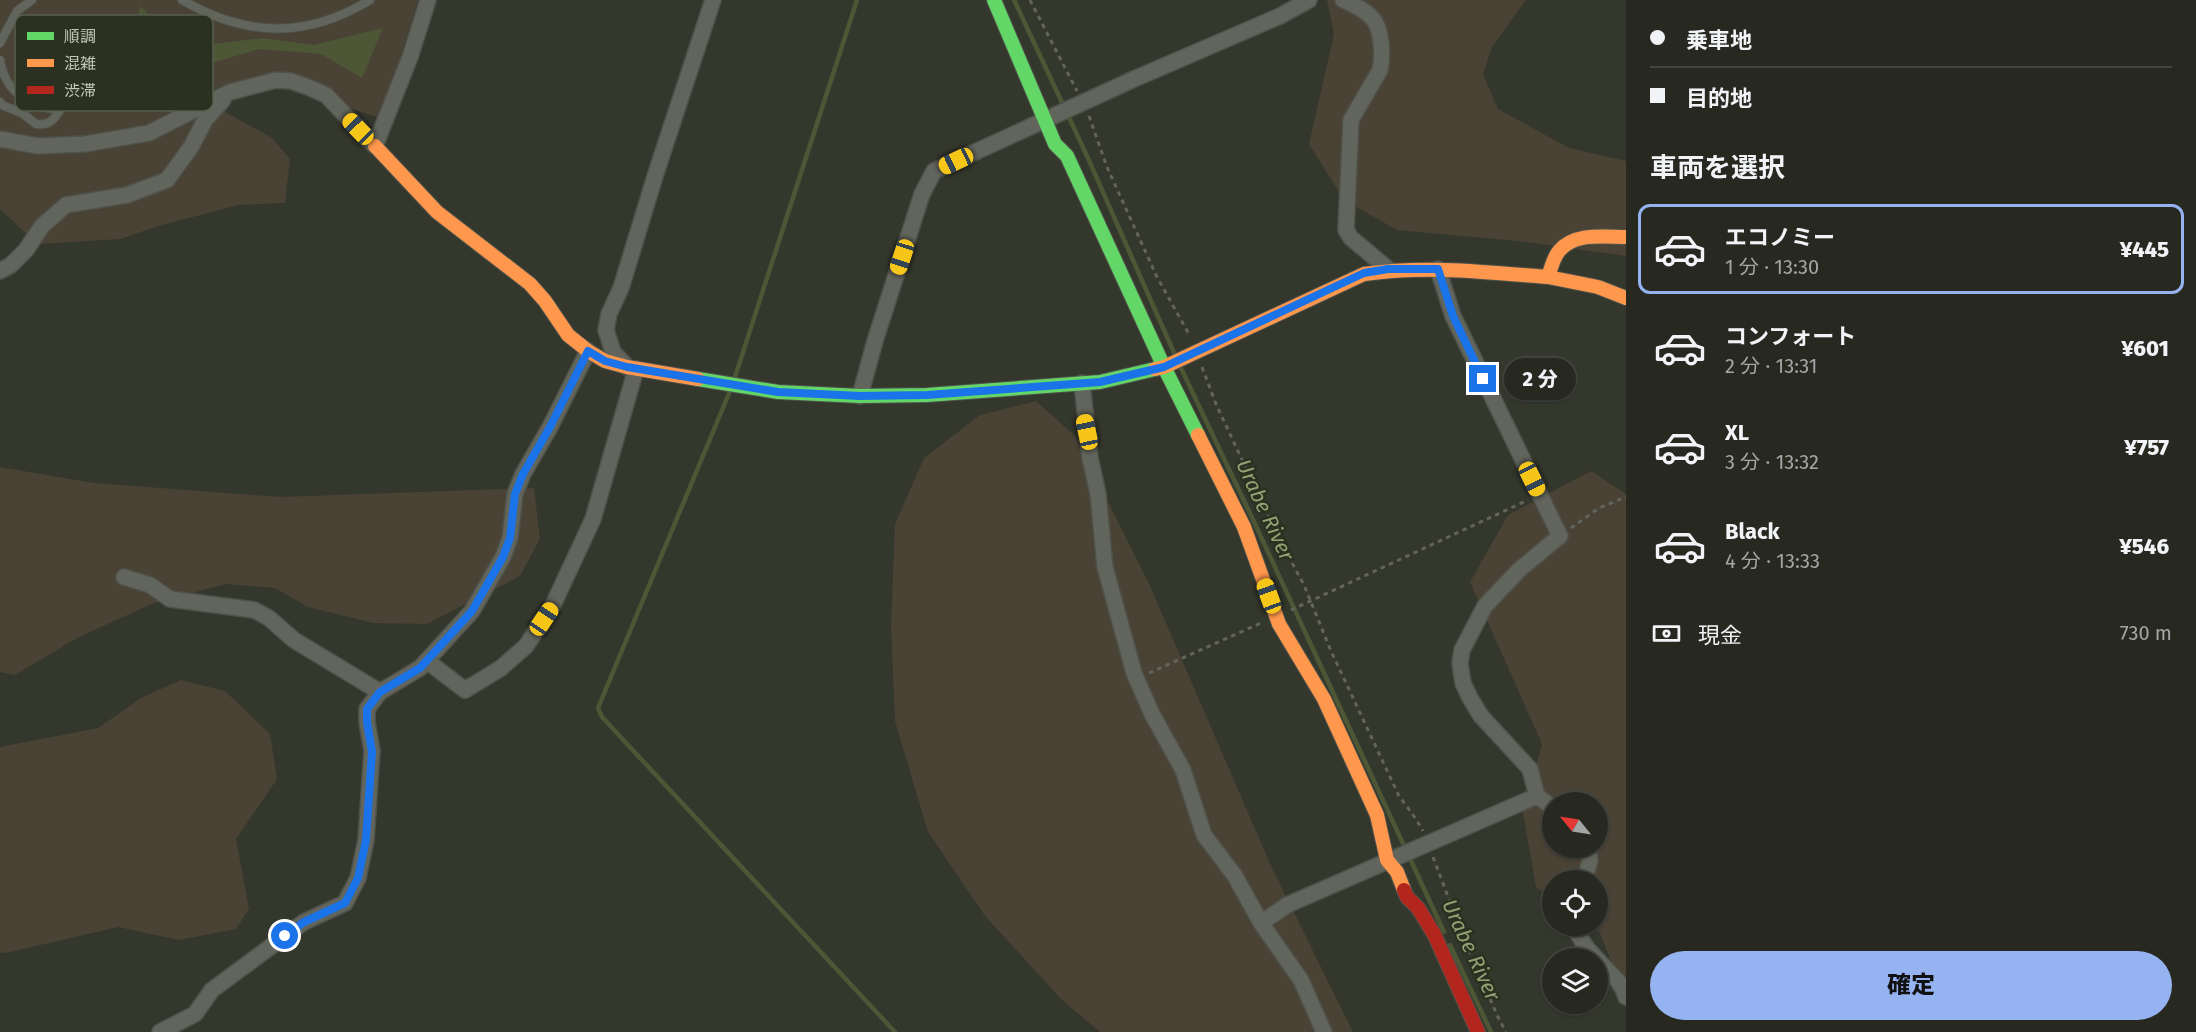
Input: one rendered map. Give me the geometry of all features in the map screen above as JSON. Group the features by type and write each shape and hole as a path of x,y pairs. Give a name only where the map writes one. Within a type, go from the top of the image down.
{"street":[{"path":"375,146 410,57 428,0"},
{"path":"631,368 612,352 606,330 609,314 621,288 713,0"},
{"path":"994,0 1055,144 1067,156 1164,367 1244,527 1276,616 1324,699 1377,815 1388,860 1397,873 1407,897 1418,908 1434,934 1478,1032"},
{"path":"860,396 922,194 934,171 1083,102 1280,16 1309,0"},
{"path":"1343,0 1362,10 1375,22 1382,60 1380,70 1351,120 1346,230 1351,238 1388,269"},
{"path":"213,101 230,92 276,80 291,81 326,95 437,212 530,284 545,301 568,335 588,351 605,361 631,368 778,392 860,396 927,395 1100,382 1164,367 1364,273 1388,269 1438,269 1548,277 1598,287 1626,298"},
{"path":"0,271 11,265 26,250 42,226 66,205 127,195 167,180 205,120 230,92"},
{"path":"0,139 38,146 85,144 149,133 192,111"},
{"path":"1548,277 1557,253 1563,246 1575,240 1626,237"},
{"path":"1438,269 1453,316 1560,536 1519,570 1485,606 1462,650 1460,663 1470,698 1488,723 1530,769 1537,796 1542,800"},
{"path":"160,1032 195,1014 212,990 304,922 345,903 358,878 366,840 372,752 367,709 380,692 420,668 472,611 503,557 510,538 515,494 523,474 550,427 588,351"},
{"path":"427,661 465,690 501,668 526,646 553,606 593,519 631,368"},
{"path":"1082,383 1090,458 1098,494 1105,567 1136,678 1152,714 1183,770 1204,835 1234,876 1261,923 1300,980 1324,1032"},
{"path":"124,577 150,585 170,599 254,610 269,618 294,640 380,692"},
{"path":"1261,923 1287,905 1537,796"},
{"path":"1608,969 1623,986 1626,997"}],"lane":[{"path":"0,43 17,11 32,0"},
{"path":"182,0 212,15"},
{"path":"213,15 260,28 295,29 327,21 370,0"},
{"path":"0,60 2,80 15,93"},
{"path":"0,102 15,110"},
{"path":"17,111 36,124 49,124 59,111"}],"path":[{"path":"1030,0 1083,102 1107,167 1157,277 1199,350 1204,374 1216,404 1310,602 1330,651 1399,796 1416,819 1429,843 1466,944 1506,1032"},
{"path":"1136,678 1310,602 1539,495"},
{"path":"1560,536 1599,508 1626,497"}],"shaded area":[{"path":"0,0 418,0 385,106 377,117 349,108 314,85 241,80 213,94 213,15 15,15 15,111 213,111 213,105 272,138 290,159 285,203 239,205 158,226 121,239 37,244 0,209"},
{"path":"1327,0 1526,0 1492,47 1483,74 1498,109 1569,148 1626,161 1626,256 1518,241 1397,230 1344,200 1309,144 1334,34"},
{"path":"140,6 150,15 138,15"},
{"path":"383,28 362,78 321,54 259,49 213,63 213,44 261,38 314,45"},
{"path":"1036,401 1075,436 1150,586 1271,866 1353,1032 1100,1032 1061,999 985,916 928,832 895,721 891,627 895,524 924,458 980,415"},
{"path":"0,467 94,483 280,497 534,488 540,539 520,576 427,624 373,623 308,607 275,588 226,584 154,603 77,638 15,675 0,672"},
{"path":"1591,471 1626,494 1626,998 1608,953 1608,948 1606,948 1601,936 1608,936 1608,870 1542,870 1542,892 1536,887 1523,813 1542,744 1470,582 1508,515"},
{"path":"181,680 225,691 270,734 277,779 236,839 249,909 236,929 179,940 118,927 0,953 0,747 98,728 141,698"}],"waterway":[{"path":"734,380 857,0"},
{"name":"Urabe River","path":"1014,0 1087,156 1175,355"},
{"name":"Urabe River","path":"1180,366 1444,932"},
{"path":"730,391 598,708 602,717 895,1032"},
{"name":"Urabe River","path":"1450,945 1491,1032"}],"traffic: fast":[{"path":"994,0 1055,144 1067,156 1164,367 1198,435"},
{"path":"698,379 778,392 860,396 927,395 1100,382 1155,369"}],"traffic: slow":[{"path":"375,146 437,212 530,284 545,301 568,335 588,351 605,361 627,367 698,379"},
{"path":"1155,369 1164,367 1364,274 1433,270 1548,277 1557,254 1565,245 1581,238 1626,237"},
{"path":"1548,277 1598,287 1626,298"},
{"path":"1198,435 1244,527 1279,624 1324,699 1377,815 1387,860 1397,872 1404,890"}],"traffic: jam":[{"path":"1404,890 1434,934 1478,1032"}],"route":[{"path":"285,936 304,922 345,903 358,878 366,840 372,752 367,709 380,692 420,668 472,611 503,557 510,538 515,494 523,474 550,427 588,351 605,361 627,367 778,392 860,396 927,395 1100,382 1164,367 1364,273 1417,268 1438,269 1453,316 1483,379"}]}
